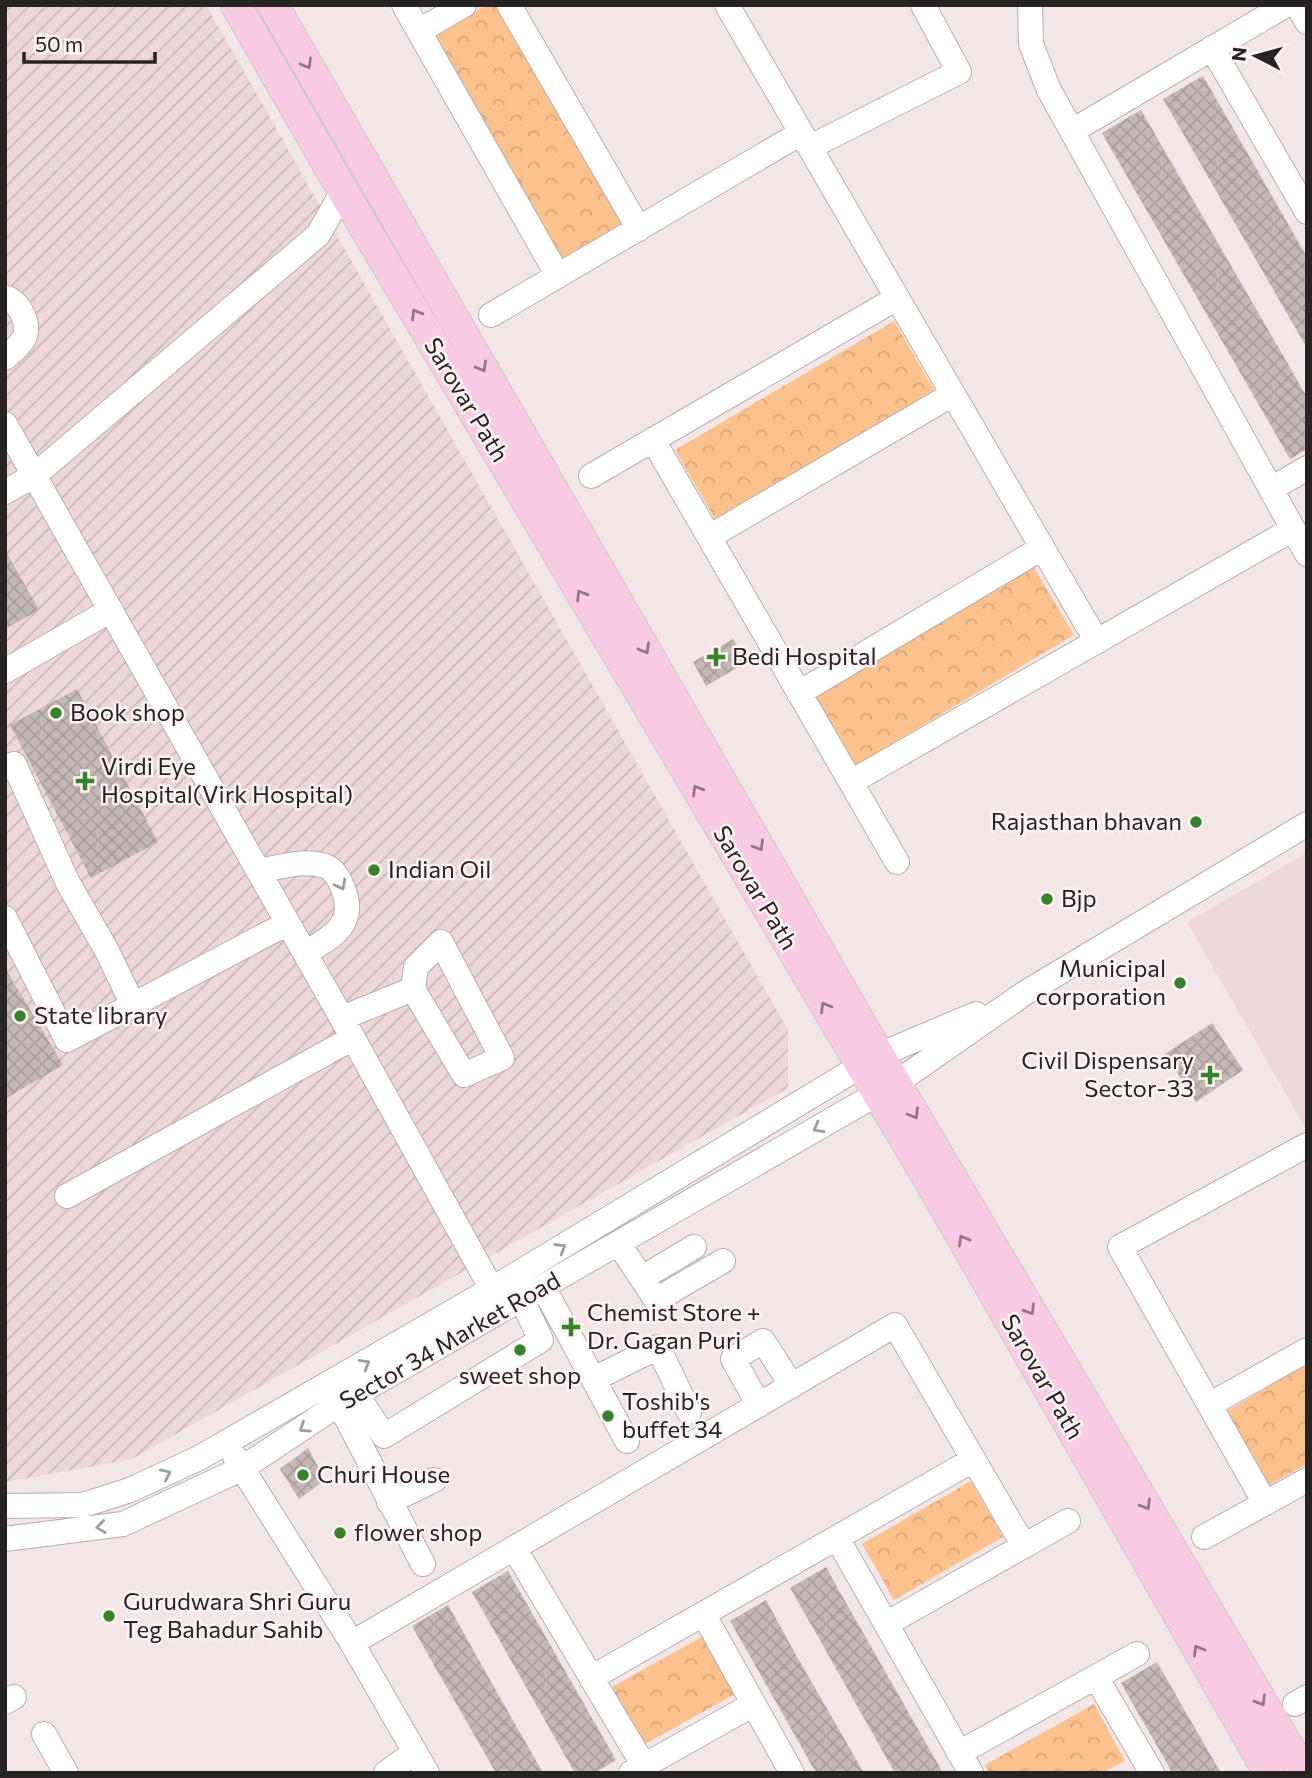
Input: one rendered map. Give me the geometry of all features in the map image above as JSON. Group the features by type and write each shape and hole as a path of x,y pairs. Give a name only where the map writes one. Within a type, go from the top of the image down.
{"main road":[{"name":"Sarovar Path","path":"236,5 343,191 1304,1773"},
{"name":"Sarovar Path","path":"273,5 870,1061"},
{"name":"Sarovar Path","path":"886,1088 943,1204 1269,1773"}],"street":[{"path":"404,5 558,276"},
{"path":"419,31 464,5"},
{"path":"509,5 639,229"},
{"path":"727,5 1096,640"},
{"path":"491,315 639,229 806,140 959,72 923,5"},
{"path":"1030,5 1031,44 1049,90 1307,554"},
{"path":"1072,131 1286,5"},
{"path":"1297,5 1307,22"},
{"path":"1212,48 1307,212"},
{"path":"5,492 35,475 318,235 343,191"},
{"path":"5,297 13,300 26,323 24,337 5,358"},
{"path":"591,476 897,298"},
{"path":"709,537 953,394"},
{"path":"5,424 348,1028 492,1289 554,1310 627,1441"},
{"path":"653,440 897,862"},
{"path":"1271,489 1307,468"},
{"path":"851,782 1293,529"},
{"path":"799,693 1042,548"},
{"path":"5,671 111,610"},
{"path":"5,768 14,764 68,883 107,951 133,1005"},
{"path":"5,1506 83,1505 130,1490 199,1458 492,1289 870,1061 1025,993 1307,824"},
{"path":"259,872 311,863 328,867 340,880 349,901 348,913 340,929 305,953"},
{"path":"5,918 67,1040 288,923"},
{"path":"441,942 502,1058 464,1075 413,989 416,967 441,942"},
{"path":"68,1196 413,989"},
{"name":"Sector 34 Market Road","path":"5,1539 123,1524 242,1469 348,1399 886,1088 1025,993"},
{"path":"1265,1503 1120,1247 1307,1145"},
{"path":"619,1244 656,1300 723,1261"},
{"path":"642,1278 694,1247"},
{"path":"348,1399 384,1436 541,1340 523,1299"},
{"path":"352,1643 895,1325 1024,1546"},
{"path":"759,1405 733,1359 763,1341 792,1386"},
{"path":"594,1379 658,1347 690,1412"},
{"path":"1209,1405 1307,1350"},
{"path":"348,1399 389,1502 423,1564"},
{"path":"226,1442 352,1643 421,1763 386,1773"},
{"path":"592,1678 973,1460"},
{"path":"389,1502 434,1480"},
{"path":"1204,1537 1307,1480"},
{"path":"886,1624 1069,1521"},
{"path":"837,1538 965,1763 1096,1677 1137,1654"},
{"path":"514,1548 592,1678 638,1769 754,1704"},
{"path":"704,1615 792,1773"},
{"path":"1096,1677 1147,1771"},
{"path":"44,1734 66,1773"}],"shaded area":[{"path":"5,5 206,5 788,1030 788,1088 132,1459 5,1482"},
{"path":"1307,853 1307,1129 1306,1129 1187,922"}],"green space":[{"path":"486,5 500,5 624,222 559,260 432,37"},
{"path":"894,321 934,390 715,519 675,450"},
{"path":"1033,566 1074,635 856,765 815,696"},
{"path":"1307,1364 1307,1464 1269,1485 1227,1411"},
{"path":"971,1481 1003,1537 894,1600 862,1544"},
{"path":"705,1635 737,1693 642,1746 610,1688"},
{"path":"1094,1704 1125,1761 1103,1773 989,1773 985,1765"}],"building":[{"path":"1203,76 1307,257 1307,348 1163,99"},
{"path":"1141,110 1307,397 1307,449 1290,459 1102,133"},
{"path":"5,550 39,610 5,629"},
{"path":"733,639 747,662 706,686 693,662"},
{"path":"77,689 158,842 91,878 10,725"},
{"name":"State library","path":"5,968 63,1065 5,1099"},
{"path":"1212,1023 1243,1070 1196,1102 1165,1054"},
{"name":"Churi House","path":"308,1448 325,1480 299,1499 280,1469"},
{"path":"826,1567 943,1773 895,1773 790,1588"},
{"path":"508,1571 616,1760 595,1773 575,1773 472,1592"},
{"path":"766,1600 864,1773 816,1773 730,1621"},
{"path":"448,1605 543,1773 496,1773 427,1653 412,1626"},
{"path":"1157,1662 1221,1773 1172,1773 1121,1683"}],"place":[{"name":"Bedi Hospital","path":"716,657"},
{"name":"Book shop","path":"56,713"},
{"name":"Virdi Eye Hospital(Virk Hospital)","path":"85,781"},
{"name":"Rajasthan bhavan","path":"1196,822"},
{"name":"Indian Oil","path":"374,870"},
{"name":"Bjp","path":"1047,899"},
{"name":"Municipal corporation","path":"1180,983"},
{"name":"State library","path":"20,1016"},
{"name":"Civil Dispensary Sector-33","path":"1210,1075"},
{"name":"Chemist Store + Dr. Gagan Puri","path":"571,1327"},
{"name":"sweet shop","path":"520,1350"},
{"name":"Toshib's buffet 34","path":"608,1416"},
{"name":"Churi House","path":"303,1475"},
{"name":"flower shop","path":"340,1533"},
{"name":"Gurudwara Shri Guru Teg Bahadur Sahib","path":"109,1616"}]}
